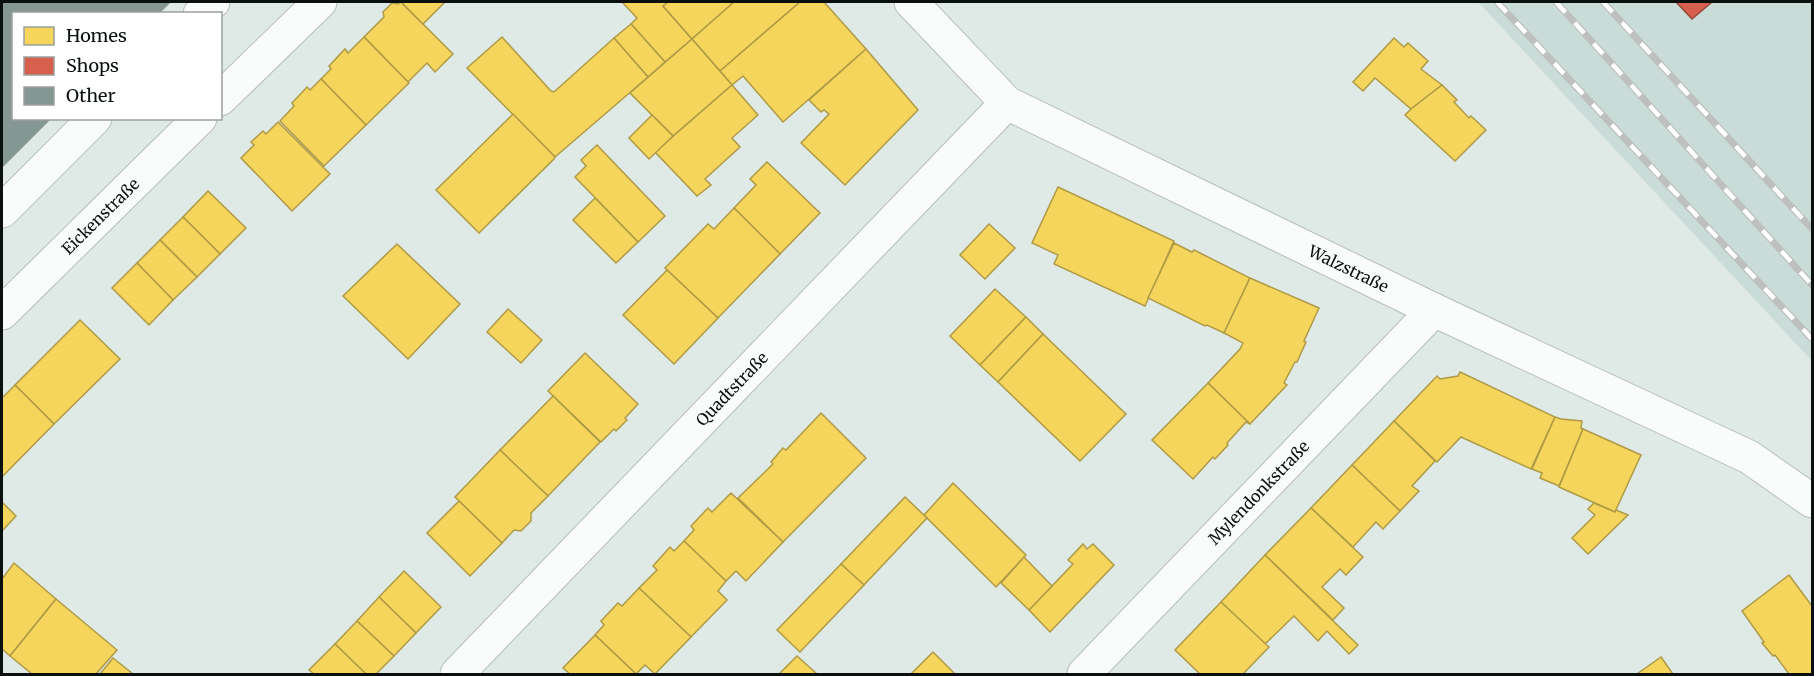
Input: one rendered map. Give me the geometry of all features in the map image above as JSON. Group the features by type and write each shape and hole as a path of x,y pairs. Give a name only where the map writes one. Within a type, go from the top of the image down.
{"street":[{"path":"222,97 320,2"},
{"name":"Walzstraße","path":"911,2 1007,103 1434,310 1749,457 1812,501"},
{"name":"Quadtstraße","path":"457,675 1007,103"},
{"path":"2,211 93,120"},
{"name":"Eickenstraße","path":"2,313 198,120"},
{"name":"Mylendonkstraße","path":"1084,675 1434,310"}],"shaded area":[{"path":"1478,2 1812,2 1812,361"}],"building: Homes":[{"path":"401,2 453,54 435,72 427,63 408,82 364,37 384,17 383,12 392,3"},
{"path":"401,2 445,2 423,24"},
{"path":"622,2 668,2 663,6 692,39 665,62 631,24 637,18"},
{"path":"668,2 734,2 692,39 663,6"},
{"path":"734,2 800,2 720,71 692,39"},
{"path":"800,2 824,2 866,49 783,122 743,76 732,85 720,71"},
{"path":"631,24 665,62 648,77 614,38"},
{"path":"364,37 409,83 366,125 321,79 331,69 329,66 345,49 348,53"},
{"path":"502,37 554,92 614,38 648,77 555,157 467,68"},
{"path":"1394,38 1404,47 1408,43 1428,61 1421,69 1442,85 1411,109 1375,78 1363,91 1353,82"},
{"path":"692,39 732,85 673,136 630,93"},
{"path":"866,49 918,110 845,185 801,143 829,114 824,110 821,112 809,100"},
{"path":"321,79 366,125 324,166 280,121 307,87 310,90"},
{"path":"732,85 758,115 732,138 740,147 705,179 711,185 697,196 655,152"},
{"path":"1442,85 1457,100 1454,102 1469,118 1471,116 1486,130 1455,161 1405,115"},
{"path":"513,114 555,157 479,233 436,190"},
{"path":"652,115 673,136 649,159 629,138"},
{"path":"278,122 330,174 292,211 241,158 254,145 251,142 263,131 266,134"},
{"path":"597,145 665,216 638,242 575,177 586,166 581,160"},
{"path":"767,162 820,213 780,254 734,208 756,185 750,179"},
{"path":"1058,187 1174,241 1145,306 1054,264 1058,255 1032,243"},
{"path":"208,191 246,228 220,254 183,217"},
{"path":"595,198 638,242 616,263 573,220"},
{"path":"734,208 780,254 718,318 665,268 708,224 714,229"},
{"path":"183,217 220,254 197,277 160,240"},
{"path":"989,224 1015,248 985,279 960,255"},
{"path":"160,240 197,277 173,300 137,263"},
{"path":"1174,243 1192,252 1194,250 1250,278 1224,333 1148,298"},
{"path":"397,244 460,304 408,359 343,296"},
{"path":"137,263 173,300 149,325 112,288"},
{"path":"667,270 718,318 674,364 623,315"},
{"path":"1250,278 1319,308 1297,362 1284,383 1287,385 1250,424 1208,383 1243,343 1224,333"},
{"path":"995,289 1026,317 980,365 950,336"},
{"path":"508,309 542,340 521,363 487,332"},
{"path":"1026,317 1043,334 998,382 980,365"},
{"path":"80,320 120,359 54,424 15,385"},
{"path":"1043,334 1126,414 1080,461 998,382"},
{"path":"585,353 638,404 625,418 627,420 601,442 548,391"},
{"path":"1460,372 1555,417 1531,469 1461,437 1437,462 1394,421 1437,376 1440,379 1458,376"},
{"path":"1208,383 1250,424 1246,422 1215,459 1213,457 1193,479 1152,440"},
{"path":"15,385 54,424 2,477 2,398"},
{"path":"553,396 600,442 548,496 500,450"},
{"path":"821,413 866,458 783,542 738,498 773,464 771,462 783,448 786,450"},
{"path":"1555,417 1582,421 1581,428 1583,429 1559,486 1540,478 1542,473 1532,469"},
{"path":"1394,421 1435,461 1412,486 1419,491 1400,511 1352,465"},
{"path":"1583,429 1641,455 1615,512 1559,487"},
{"path":"500,450 548,496 531,513 531,521 521,531 514,530 502,543 455,497"},
{"path":"1352,465 1400,511 1383,529 1376,522 1353,547 1311,508"},
{"path":"953,483 1026,555 996,587 924,515"},
{"path":"731,493 783,542 746,581 736,571 726,581 684,541 694,530 691,526 708,508 712,512"},
{"path":"905,497 927,518 864,585 841,564"},
{"path":"459,501 502,543 470,576 427,533"},
{"path":"2,502 16,516 2,531"},
{"path":"1594,503 1628,515 1588,554 1572,538 1595,515 1588,509"},
{"path":"1311,508 1363,557 1346,575 1340,569 1322,587 1344,608 1333,620 1265,555"},
{"path":"684,541 726,581 718,591 727,600 691,637 639,588 657,570 653,566 670,547 674,551"},
{"path":"1083,544 1087,549 1093,544 1114,565 1050,632 1029,610 1073,564 1068,560"},
{"path":"1265,555 1358,645 1349,654 1327,631 1318,641 1294,616 1265,644 1221,602"},
{"path":"1024,557 1052,586 1029,610 1001,583"},
{"path":"14,563 56,599 10,656 2,649 2,579"},
{"path":"841,564 864,585 800,652 777,630"},
{"path":"404,571 441,607 416,633 379,597"},
{"path":"1789,575 1812,606 1812,673 1810,674 1789,674 1775,655 1773,656 1762,643 1764,642 1742,611"},
{"path":"639,588 691,637 655,674 645,665 636,674 595,635 604,625 601,621 618,603 622,606"},
{"path":"379,597 416,633 394,656 357,621"},
{"path":"56,599 117,650 96,674 32,674 10,656"},
{"path":"1221,602 1269,647 1243,674 1200,674 1175,650"},
{"path":"357,621 394,656 376,674 366,674 335,644"},
{"path":"595,635 636,674 570,674 563,668"},
{"path":"335,644 366,674 314,674 309,670"},
{"path":"933,652 955,674 911,674"},
{"path":"797,656 817,674 779,674"},
{"path":"1661,657 1673,674 1637,674"},
{"path":"113,658 133,674 100,674"}],"building: Shops":[{"path":"1676,2 1712,2 1692,19"}],"building: Other":[{"path":"2,2 171,2 161,12 12,12 12,120 50,120 2,168"}],"railway":[{"path":"1497,2 1812,339"},
{"path":"1556,2 1812,285"},
{"path":"1603,2 1812,229"}]}
